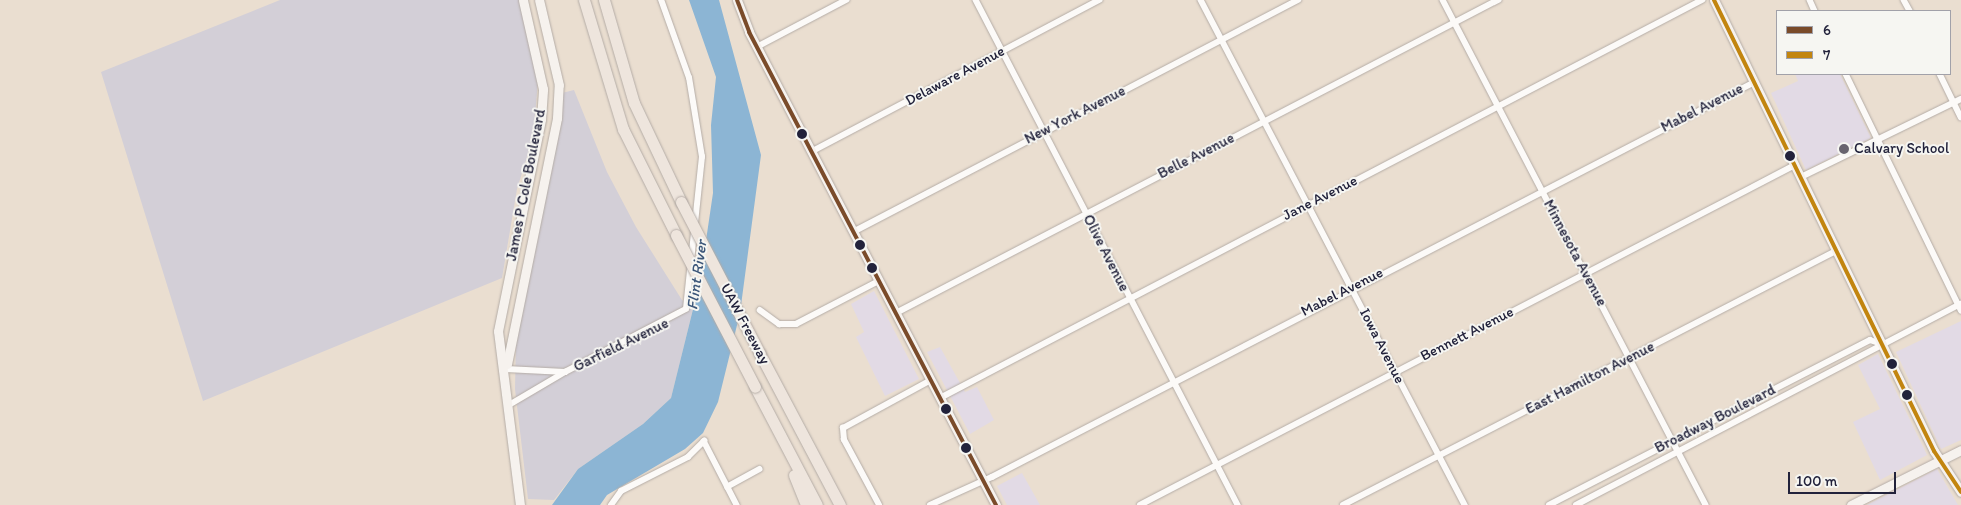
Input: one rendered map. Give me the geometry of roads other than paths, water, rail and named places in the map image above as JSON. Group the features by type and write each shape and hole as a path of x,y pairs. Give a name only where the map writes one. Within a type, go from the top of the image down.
{"highway":[{"name":"UAW Freeway","path":"584,0 623,129 676,235 817,505"},
{"name":"UAW Freeway","path":"604,0 634,103 681,202 840,505"},
{"path":"764,404 806,505"}],"street":[{"name":"James P Cole Boulevard","path":"520,505 506,370 498,331 541,119 542,89 523,0"},
{"name":"James P Cole Boulevard","path":"506,370 556,118 559,85 539,0"},
{"name":"Garfield Avenue","path":"506,370 565,372 676,318 686,309 702,157 689,78 661,0"},
{"path":"736,0 757,47 811,152 996,505"},
{"path":"757,47 846,0"},
{"name":"Olive Avenue","path":"976,0 1238,505"},
{"name":"Delaware Avenue","path":"811,152 1099,0"},
{"name":"Iowa Avenue","path":"1201,0 1465,505"},
{"name":"New York Avenue","path":"854,232 1044,131 1298,0"},
{"name":"Minnesota Avenue","path":"1443,0 1706,505"},
{"name":"Belle Avenue","path":"896,313 1086,212 1498,0"},
{"name":"Jane Avenue","path":"940,398 1129,296 1702,0"},
{"path":"1714,0 1882,344 1941,458 1961,492"},
{"path":"1846,75 1960,307"},
{"path":"1940,75 1961,116"},
{"name":"Mabel Avenue","path":"930,505 983,480 1352,287 1755,82"},
{"path":"1801,177 1961,99"},
{"name":"Bennett Avenue","path":"1140,505 1795,165"},
{"name":"East Hamilton Avenue","path":"1343,505 1836,251"},
{"path":"760,310 779,324 796,324 879,281"},
{"name":"Broadway Boulevard","path":"1576,505 1882,344 1960,307"},
{"name":"Broadway Boulevard","path":"1549,505 1870,340 1882,344"},
{"path":"509,405 565,372"},
{"path":"879,505 844,440 843,428 931,380"},
{"path":"612,505 621,491 688,457 704,441 737,505"},
{"path":"1851,505 1867,501 1941,458 1961,450"},
{"path":"727,487 759,469"}],"water":[{"path":"689,0 719,0 761,155 740,313 718,402 703,433 685,449 607,495 600,505 552,505 578,469 643,424 671,398 700,281 713,193 711,125 716,77"}],"place":[{"name":"Calvary School","path":"1844,149"}],"water label":[{"name":"Flint River","path":"697,275"}]}
